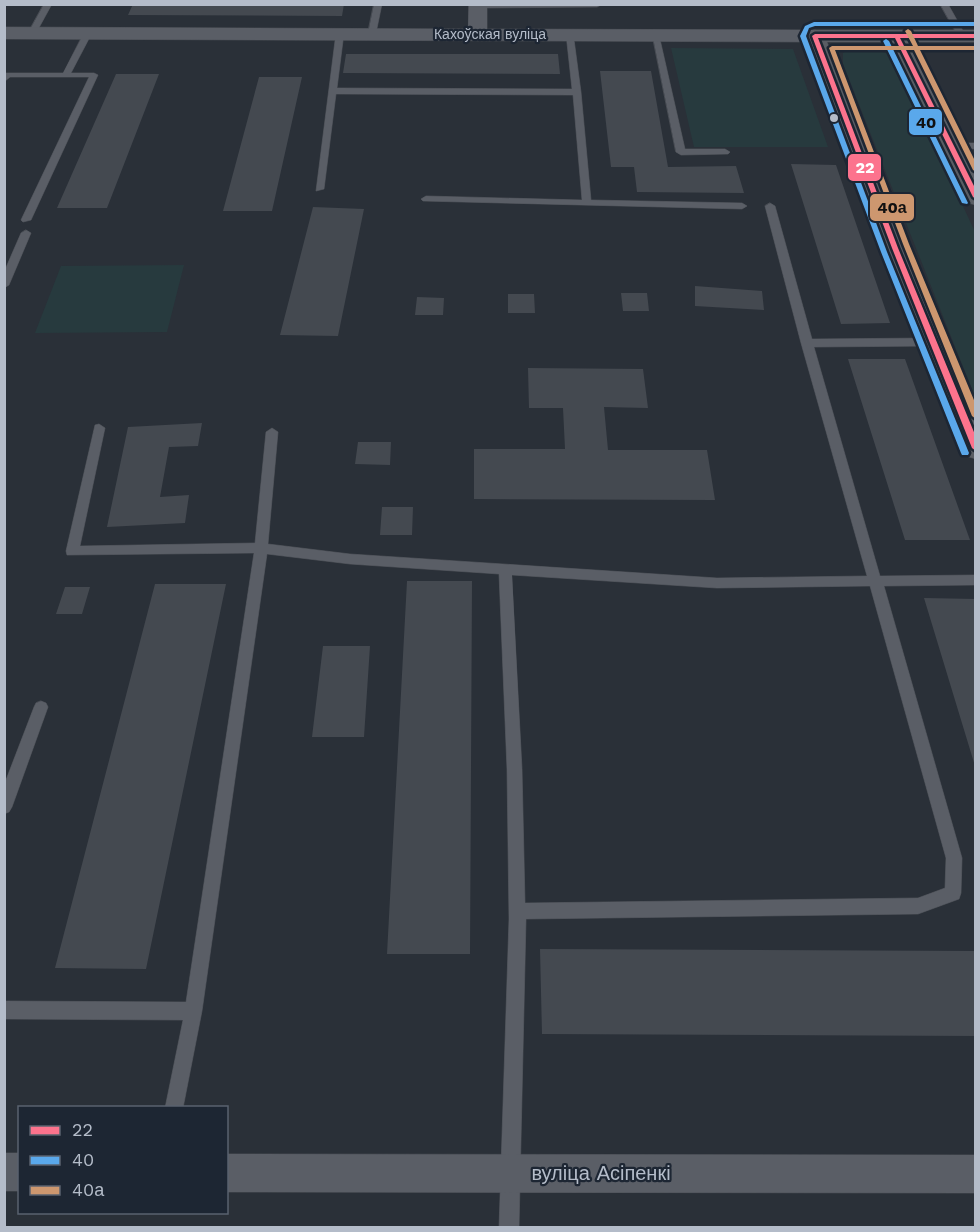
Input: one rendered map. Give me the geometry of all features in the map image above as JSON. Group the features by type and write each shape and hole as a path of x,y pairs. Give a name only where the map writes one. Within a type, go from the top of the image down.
{"main road":[{"name":"Кахоўская вуліца","path":"815,36 969,36"},
{"path":"815,36 895,248 975,449"},
{"path":"897,36 975,198"}],"street":[{"path":"477,34 478,5"},
{"name":"Кахоўская вуліца","path":"4,33 815,36"},
{"name":"вуліца Асіпенкі","path":"228,1173 975,1174"}],"lane":[{"path":"32,33 48,4"},
{"path":"372,33 378,4"},
{"path":"944,4 969,36"},
{"path":"478,5 597,5"},
{"path":"66,75 88,33"},
{"path":"319,189 340,33"},
{"path":"570,34 578,92 583,177 587,203"},
{"path":"655,35 681,152 725,152"},
{"path":"4,80 7,75 94,75 26,220"},
{"path":"334,91 578,92"},
{"path":"951,146 975,146"},
{"path":"426,199 742,206"},
{"path":"518,911 918,906 953,893 954,858 877,583 806,343 770,206"},
{"path":"4,285 26,233"},
{"path":"806,343 933,342"},
{"path":"99,428 72,551 261,548 350,559 717,583 877,583 975,580"},
{"path":"174,1106 193,1011 261,548 272,432"},
{"path":"505,569 512,703 518,911 514,1084 508,1174 509,1227"},
{"path":"4,807 41,707"},
{"path":"4,1010 193,1011"}],"green space":[{"path":"862,47 887,53 896,62 975,232 975,397 843,64 843,53 849,48"},
{"path":"671,48 793,49 828,147 694,147"},
{"path":"184,265 167,332 35,333 61,266"}],"building":[{"path":"133,4 344,4 342,16 128,15"},
{"path":"346,54 558,54 560,74 343,73"},
{"path":"600,71 651,71 668,167 736,166 744,193 637,192 634,167 611,167"},
{"path":"116,74 159,74 107,208 57,208"},
{"path":"259,77 302,77 272,211 223,211"},
{"path":"791,164 836,165 890,323 841,324"},
{"path":"313,207 364,209 338,336 280,335"},
{"path":"695,286 762,291 764,310 695,306"},
{"path":"621,293 647,293 649,311 623,311"},
{"path":"508,294 534,294 535,313 508,313"},
{"path":"417,297 444,298 443,315 415,315"},
{"path":"848,359 905,359 970,540 905,540"},
{"path":"528,368 643,369 648,408 604,407 608,450 707,450 715,500 474,499 474,449 565,449 563,408 529,408"},
{"path":"202,423 198,446 169,447 160,497 189,495 185,523 107,527 128,427"},
{"path":"358,442 391,442 390,465 355,464"},
{"path":"382,507 413,507 412,535 380,535"},
{"path":"407,581 472,581 470,954 387,954"},
{"path":"155,584 226,584 146,969 55,968"},
{"path":"65,587 90,587 82,614 56,614"},
{"path":"924,598 976,599 976,766 975,766"},
{"path":"323,646 370,646 364,737 312,737"},
{"path":"540,949 976,951 976,1036 542,1034"}],"transit line":[{"name":"40","path":"965,453 884,252 803,36 807,27 814,24 976,24"},
{"name":"40а","path":"908,31 976,170"},
{"name":"22","path":"976,36 815,36 895,248 976,448"},
{"name":"22","path":"897,36 976,197"},
{"name":"40","path":"886,41 965,203"},
{"name":"40а","path":"976,48 832,48 906,244 976,416"}]}
